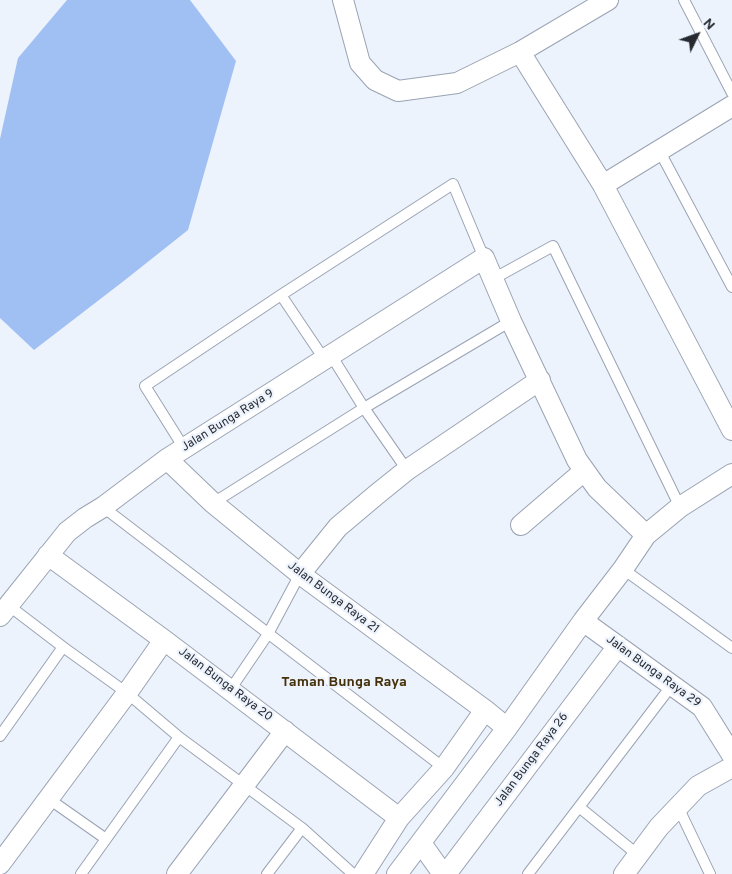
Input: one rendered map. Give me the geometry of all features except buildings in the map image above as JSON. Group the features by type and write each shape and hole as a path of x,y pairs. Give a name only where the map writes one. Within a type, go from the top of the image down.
{"street":[{"path":"343,0 360,63 375,80 398,91 458,83 520,52 608,0"},
{"path":"520,52 603,185 732,430"},
{"path":"603,185 732,106"},
{"path":"484,258 511,321 577,460 597,488 646,536"},
{"name":"Jalan Bunga Raya 9","path":"4,610 67,532 85,518 103,507 167,459 484,258"},
{"path":"300,574 338,527 376,494 407,470 540,380"},
{"name":"Jalan Bunga Raya 21","path":"167,459 213,503 300,574 507,728"},
{"path":"521,525 584,471"},
{"path":"396,874 507,728 646,536 680,507 732,474"},
{"name":"Jalan Bunga Raya 20","path":"48,555 164,640 399,818"},
{"name":"Jalan Bunga Raya 29","path":"583,621 702,707 732,756"},
{"path":"0,864 164,640"},
{"name":"Jalan Bunga Raya 26","path":"444,874 618,646"},
{"path":"363,874 399,818 444,768 485,710"},
{"path":"177,874 285,732"},
{"path":"625,874 659,827 698,786 732,767"},
{"path":"421,843 444,874"}],"lane":[{"path":"684,0 732,93"},
{"path":"659,150 732,286"},
{"path":"184,448 145,386 281,294 454,184 484,258"},
{"path":"493,279 553,246 680,507"},
{"path":"281,294 328,357 407,470"},
{"path":"213,503 364,408 511,321"},
{"path":"103,507 444,768"},
{"path":"623,569 732,648"},
{"path":"230,690 268,634 300,574"},
{"path":"4,610 64,647 127,693 179,737 302,828 352,874"},
{"path":"0,736 64,647"},
{"path":"528,874 672,685"},
{"path":"81,874 179,737"},
{"path":"48,799 106,839"},
{"path":"678,807 710,874"},
{"path":"579,808 638,855"},
{"path":"267,874 302,828"}],"water":[{"path":"67,0 190,0 236,61 188,230 34,350 0,318 0,139 18,58"}],"district":[{"name":"Taman Bunga Raya","path":"344,683"}]}
